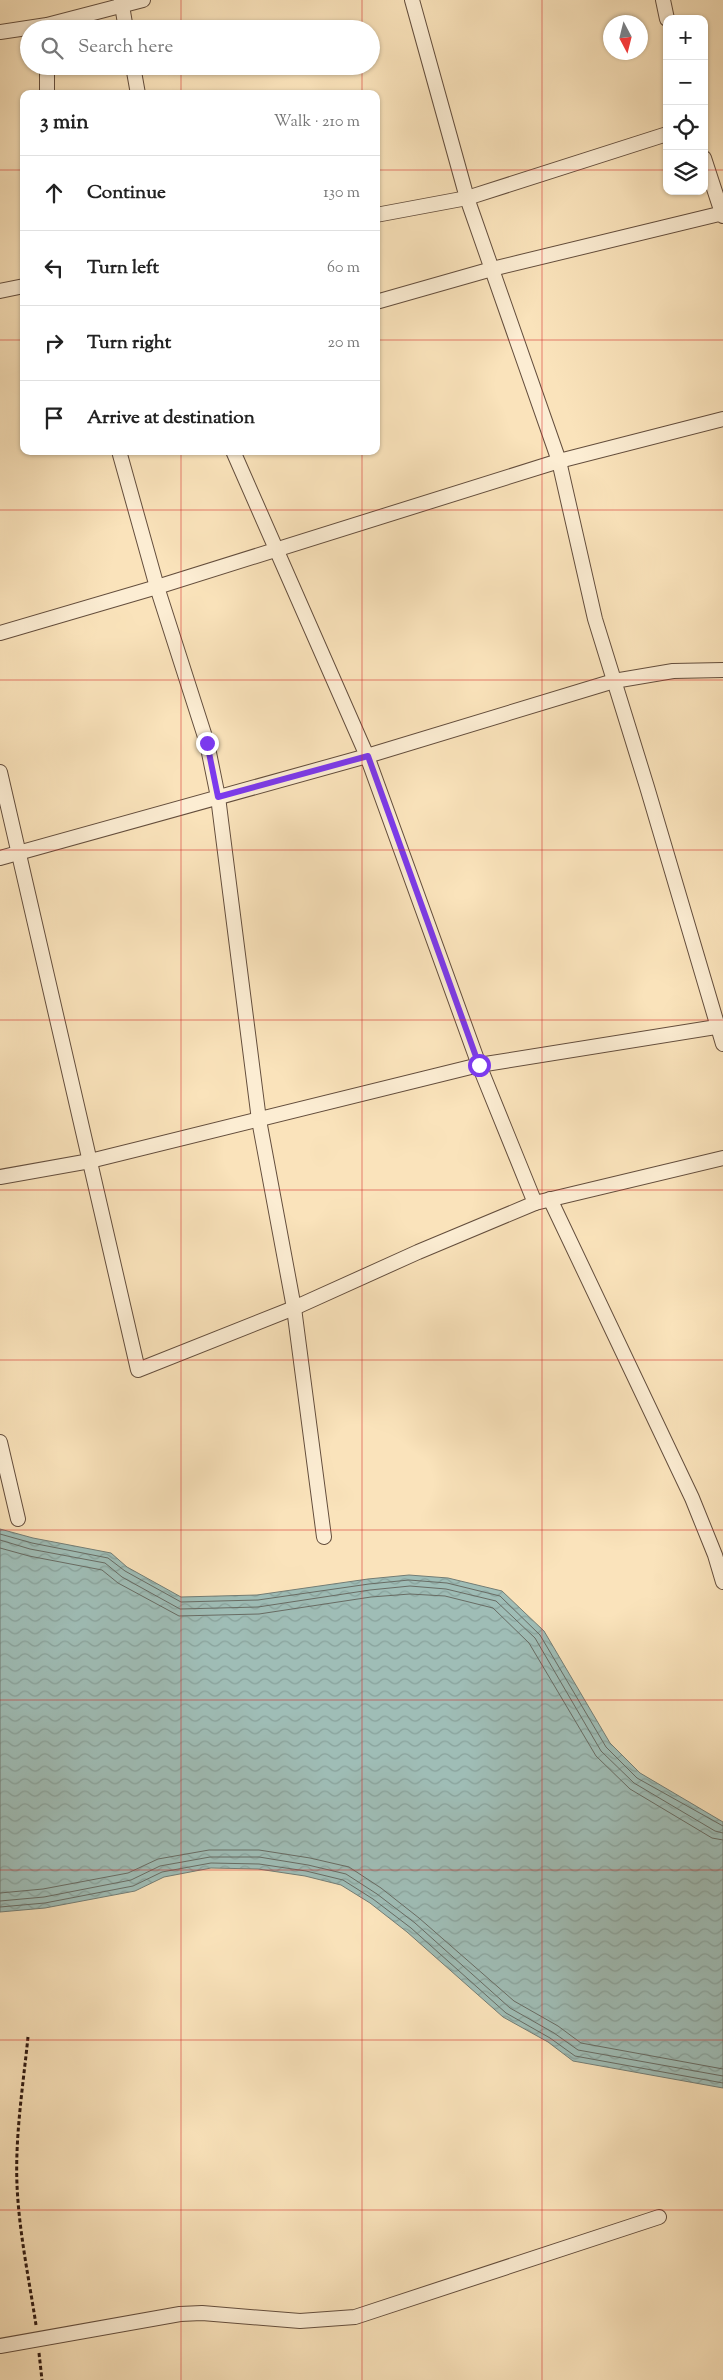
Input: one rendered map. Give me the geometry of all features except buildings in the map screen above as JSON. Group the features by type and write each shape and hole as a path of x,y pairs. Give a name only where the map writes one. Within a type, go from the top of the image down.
{"street":[{"path":"69,20 122,3 143,0"},
{"path":"412,0 467,198 559,461 595,619 721,1026 723,1044"},
{"path":"663,0 667,15"},
{"path":"122,3 125,20"},
{"path":"0,32 20,30"},
{"path":"47,75 47,90"},
{"path":"135,75 137,90"},
{"path":"380,213 467,198 663,135"},
{"path":"380,301 492,269 723,214 708,170"},
{"path":"0,292 20,287"},
{"path":"0,633 157,587 559,461 723,419"},
{"path":"120,455 157,587 197,707 207,743 218,797 259,1120 294,1308 324,1537"},
{"path":"235,455 274,549 368,756 479,1065 535,1203"},
{"path":"0,858 368,756 614,681 673,671 723,670"},
{"path":"0,772 138,1370 294,1308 418,1252 535,1203 723,1158"},
{"path":"0,1177 90,1160 479,1065 721,1026"},
{"path":"550,1200 719,1553 723,1582"},
{"path":"0,1442 18,1519"},
{"path":"0,2346 180,2314 202,2313 300,2321 355,2317 659,2217"}],"path":[{"path":"28,2037 18,2126 18,2212 38,2339 42,2380"}],"water":[{"path":"0,1529 33,1538 111,1553 127,1567 181,1597 257,1595 409,1575 448,1578 502,1591 544,1631 610,1743 640,1773 723,1822 723,2088 573,2061 548,2042 503,2017 407,1932 370,1903 341,1885 305,1876 258,1869 211,1868 164,1877 135,1891 45,1908 0,1912"}],"route":[{"path":"207,743 218,797 368,756 479,1065"}]}
